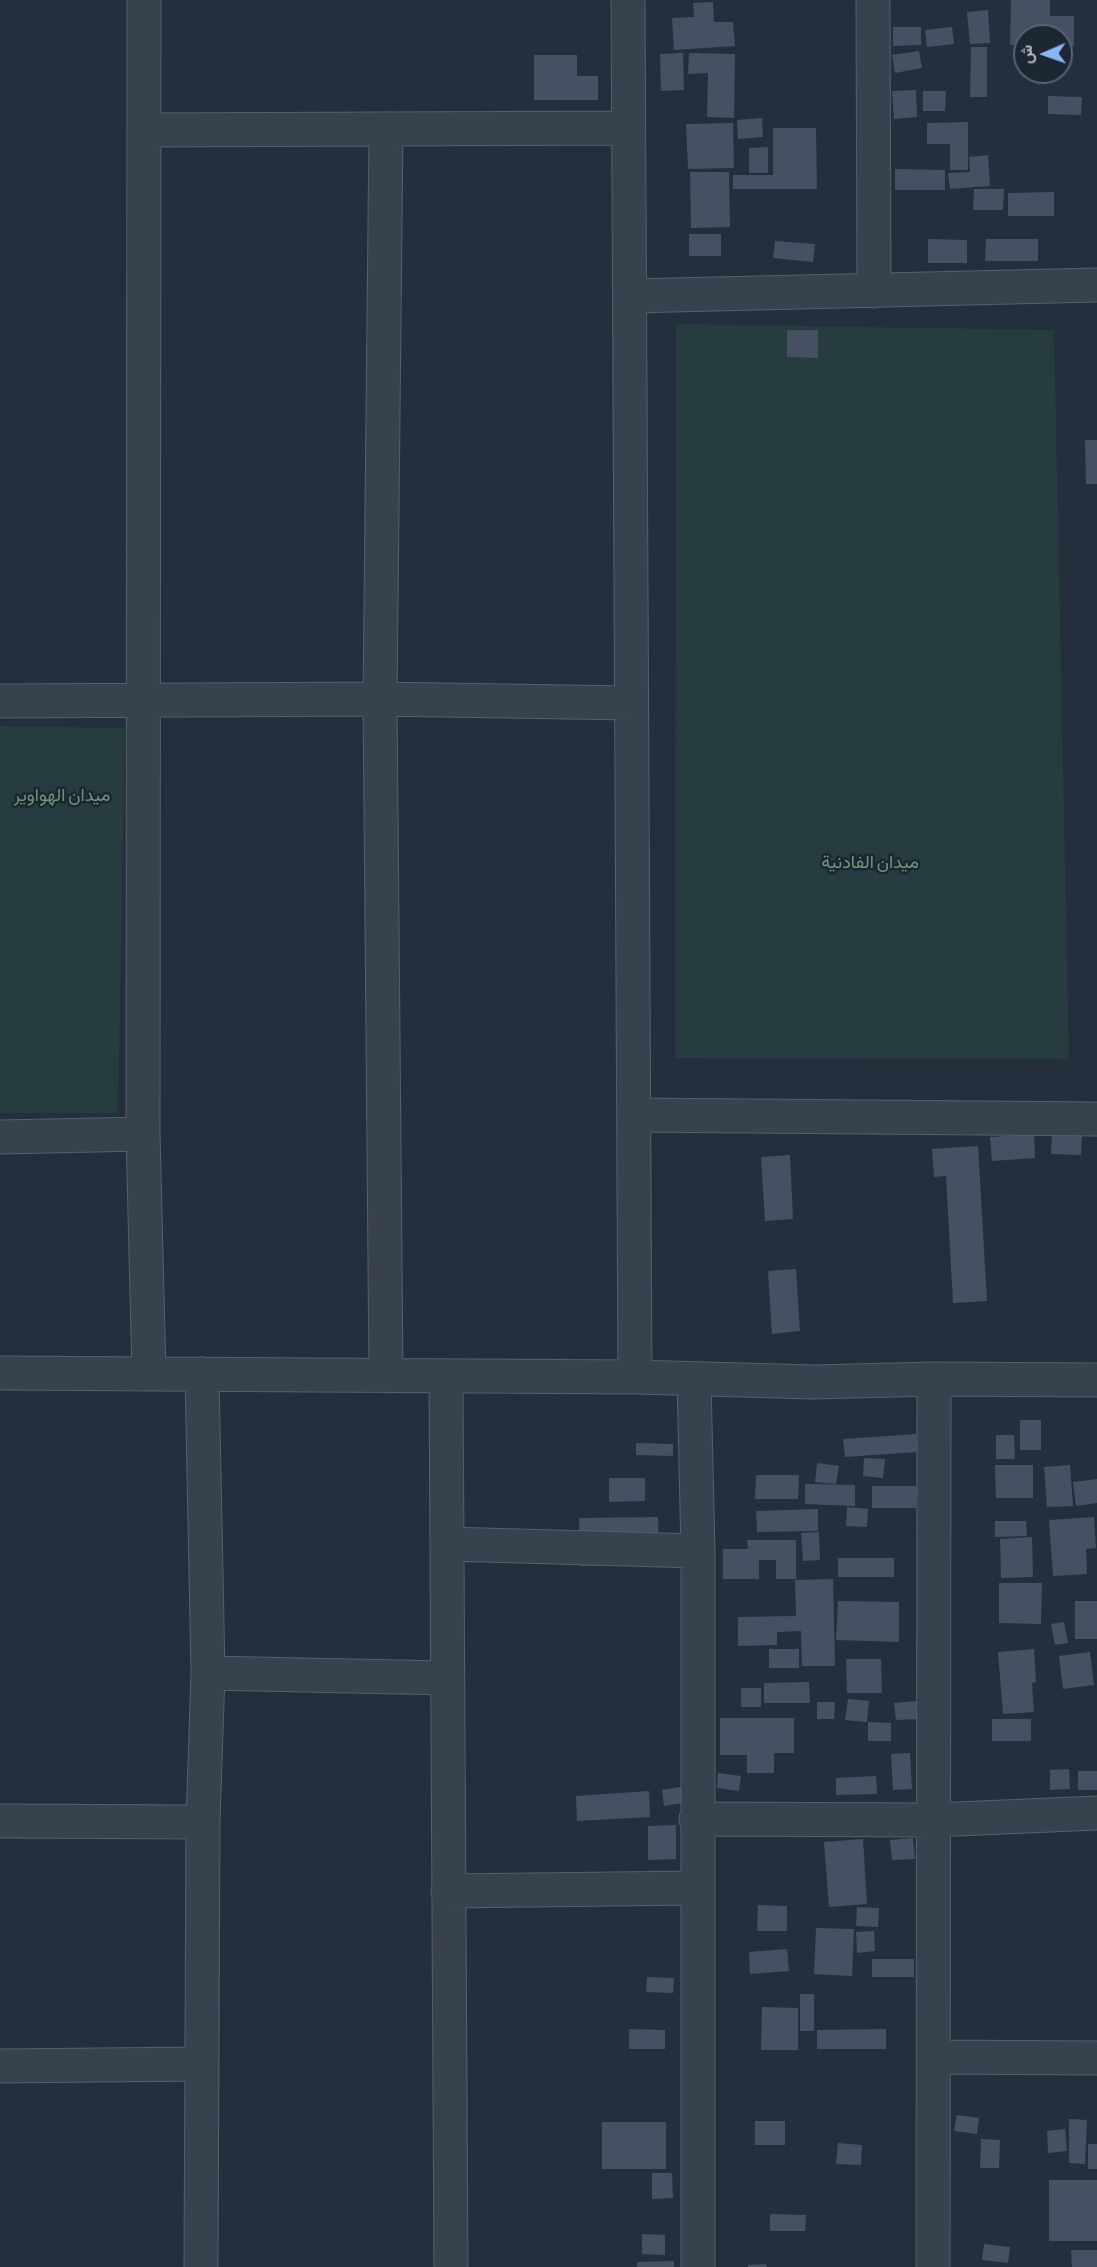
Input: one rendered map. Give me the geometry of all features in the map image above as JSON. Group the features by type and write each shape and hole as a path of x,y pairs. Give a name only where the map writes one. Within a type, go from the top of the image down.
{"street":[{"path":"144,0 143,1134 149,1374"},
{"path":"628,0 635,1377"},
{"path":"873,0 874,291"},
{"path":"145,130 628,128"},
{"path":"386,129 380,699 386,1375"},
{"path":"630,296 1097,285"},
{"path":"0,701 380,699 631,703"},
{"path":"634,1114 1097,1119"},
{"path":"0,1137 143,1134"},
{"path":"0,1373 635,1377 813,1382 934,1379 1097,1380"},
{"path":"201,2267 203,1822 208,1673 202,1374"},
{"path":"446,1376 451,2267"},
{"path":"933,2267 934,1379"},
{"path":"694,1380 698,1551 696,1819 698,2267"},
{"path":"447,1544 698,1551"},
{"path":"208,1673 447,1678"},
{"path":"696,1819 934,1820 1097,1813"},
{"path":"0,1821 203,1822"},
{"path":"448,1891 697,1888"},
{"path":"934,2057 1097,2058"},
{"path":"0,2066 201,2064"}],"green space":[{"name":"ميدان الفادنية","path":"676,324 1054,330 1069,1059 675,1058"},
{"name":"ميدان الهواوير","path":"0,726 125,728 118,1113 0,1113"}],"building":[{"path":"1011,0 1050,0 1050,16 1074,16 1074,46 1073,24 1013,24 1013,45 1010,45"},
{"path":"713,2 714,22 733,22 735,46 674,50 672,18 694,17 693,3"},
{"path":"988,10 990,43 970,44 967,12"},
{"path":"893,27 921,27 921,45 893,46"},
{"path":"952,27 954,44 927,47 925,30"},
{"path":"971,47 987,47 987,97 970,97"},
{"path":"919,51 922,68 895,73 892,55"},
{"path":"683,53 684,90 661,91 660,54"},
{"path":"689,53 735,54 734,118 707,117 708,73 688,74"},
{"path":"534,55 577,55 577,76 598,76 598,100 534,100"},
{"path":"916,90 917,117 894,119 892,91"},
{"path":"923,91 946,91 945,111 923,111"},
{"path":"1048,96 1082,97 1081,115 1048,114"},
{"path":"762,118 763,137 738,139 737,120"},
{"path":"968,122 968,170 950,170 950,144 927,144 927,123"},
{"path":"733,123 734,168 688,169 686,124"},
{"path":"773,128 816,128 817,189 733,189 733,175 773,175"},
{"path":"768,147 768,173 749,173 749,148"},
{"path":"988,155 990,186 950,189 948,173 970,172 969,157"},
{"path":"895,169 945,170 945,190 895,190"},
{"path":"690,172 729,172 730,227 691,228"},
{"path":"974,189 1004,189 1003,210 973,210"},
{"path":"1054,192 1054,216 1008,216 1008,193"},
{"path":"689,234 721,234 721,256 689,256"},
{"path":"928,239 967,240 967,263 928,263"},
{"path":"986,239 1038,239 1038,261 985,261"},
{"path":"775,241 815,244 813,262 773,258"},
{"path":"787,330 818,330 818,358 787,357"},
{"path":"1085,440 1097,440 1097,484 1086,484"},
{"path":"1052,1133 1082,1135 1081,1155 1051,1154"},
{"path":"1034,1134 1035,1158 992,1161 990,1137"},
{"path":"978,1146 987,1301 953,1303 946,1176 934,1177 932,1149"},
{"path":"790,1155 793,1219 765,1221 761,1157"},
{"path":"796,1269 800,1331 772,1334 768,1271"},
{"path":"1020,1420 1041,1420 1041,1450 1020,1450"},
{"path":"916,1434 917,1452 845,1457 843,1439"},
{"path":"996,1435 1014,1435 1015,1459 996,1459"},
{"path":"636,1443 673,1444 673,1456 636,1455"},
{"path":"864,1458 885,1459 883,1478 863,1476"},
{"path":"817,1463 839,1466 836,1484 815,1482"},
{"path":"995,1465 1033,1465 1033,1498 996,1498"},
{"path":"1070,1465 1073,1506 1047,1507 1044,1467"},
{"path":"756,1475 799,1475 798,1499 755,1499"},
{"path":"609,1478 645,1478 645,1501 609,1502"},
{"path":"1097,1479 1097,1503 1076,1506 1073,1482"},
{"path":"805,1484 855,1485 855,1506 805,1504"},
{"path":"872,1486 917,1486 916,1508 872,1508"},
{"path":"847,1507 868,1509 867,1527 846,1526"},
{"path":"818,1509 818,1531 757,1532 756,1511"},
{"path":"658,1517 659,1565 580,1566 579,1518"},
{"path":"1094,1517 1096,1548 1086,1549 1087,1574 1053,1576 1049,1520"},
{"path":"995,1521 1026,1521 1027,1536 995,1537"},
{"path":"819,1532 820,1560 803,1561 801,1533"},
{"path":"1032,1537 1033,1577 1001,1578 1000,1539"},
{"path":"747,1540 796,1540 796,1579 776,1579 776,1560 759,1560 759,1579 723,1579 723,1549 748,1549"},
{"path":"838,1558 894,1558 894,1577 838,1577"},
{"path":"833,1579 835,1666 802,1666 801,1631 777,1632 777,1645 738,1646 738,1617 796,1616 795,1580"},
{"path":"999,1583 1042,1583 1041,1624 999,1623"},
{"path":"838,1601 899,1602 899,1642 836,1640"},
{"path":"1075,1601 1097,1601 1097,1639 1075,1639"},
{"path":"1064,1622 1068,1643 1055,1645 1051,1624"},
{"path":"769,1649 799,1649 799,1668 769,1668"},
{"path":"1034,1649 1036,1682 1032,1683 1034,1712 1003,1714 998,1652"},
{"path":"1090,1652 1094,1685 1063,1689 1059,1656"},
{"path":"846,1659 881,1659 882,1693 847,1693"},
{"path":"809,1682 810,1703 764,1703 764,1683"},
{"path":"741,1688 761,1688 761,1707 741,1707"},
{"path":"848,1699 869,1701 867,1722 845,1720"},
{"path":"916,1701 918,1719 896,1720 894,1703"},
{"path":"817,1702 835,1702 834,1719 817,1719"},
{"path":"720,1718 794,1718 794,1753 774,1753 774,1773 747,1773 747,1755 720,1755"},
{"path":"992,1719 1031,1719 1031,1741 992,1741"},
{"path":"868,1722 891,1723 891,1741 868,1741"},
{"path":"910,1753 912,1789 893,1790 891,1754"},
{"path":"1069,1769 1070,1789 1050,1790 1050,1770"},
{"path":"1078,1771 1097,1771 1097,1790 1078,1790"},
{"path":"718,1773 741,1776 739,1791 717,1788"},
{"path":"876,1776 877,1794 836,1795 836,1778"},
{"path":"686,1786 689,1802 664,1806 662,1790"},
{"path":"649,1791 650,1817 577,1821 576,1796"},
{"path":"676,1825 676,1859 648,1860 648,1826"},
{"path":"913,1838 915,1859 892,1860 890,1840"},
{"path":"863,1839 867,1904 829,1907 824,1842"},
{"path":"758,1905 787,1906 787,1931 757,1931"},
{"path":"857,1907 879,1908 878,1927 856,1926"},
{"path":"816,1928 854,1929 852,1976 814,1974"},
{"path":"874,1931 875,1951 857,1953 856,1932"},
{"path":"787,1949 789,1971 750,1974 749,1952"},
{"path":"872,1959 914,1959 914,1977 872,1977"},
{"path":"647,1977 674,1978 673,1993 646,1992"},
{"path":"800,1994 814,1994 814,2031 800,2031"},
{"path":"762,2007 798,2008 798,2050 761,2050"},
{"path":"629,2029 665,2030 665,2049 629,2049"},
{"path":"886,2029 886,2049 817,2049 817,2030"},
{"path":"957,2115 979,2118 977,2134 954,2131"},
{"path":"1069,2119 1087,2120 1085,2164 1069,2163"},
{"path":"755,2121 785,2121 785,2145 755,2145"},
{"path":"602,2122 666,2122 666,2169 602,2169"},
{"path":"1065,2129 1067,2151 1048,2153 1047,2131"},
{"path":"981,2139 1000,2140 999,2168 980,2168"},
{"path":"838,2143 862,2145 861,2165 836,2164"},
{"path":"1088,2144 1097,2144 1097,2169 1088,2169"},
{"path":"652,2173 672,2173 673,2198 652,2199"},
{"path":"1049,2180 1097,2180 1097,2241 1049,2241"},
{"path":"770,2214 806,2215 805,2231 770,2231"},
{"path":"642,2234 665,2235 665,2255 642,2254"},
{"path":"984,2244 1010,2247 1008,2263 982,2260"},
{"path":"1071,2250 1097,2250 1097,2267 1072,2267"},
{"path":"674,2261 674,2267 637,2267 637,2262"},
{"path":"766,2264 767,2267 748,2267 748,2265"}]}
